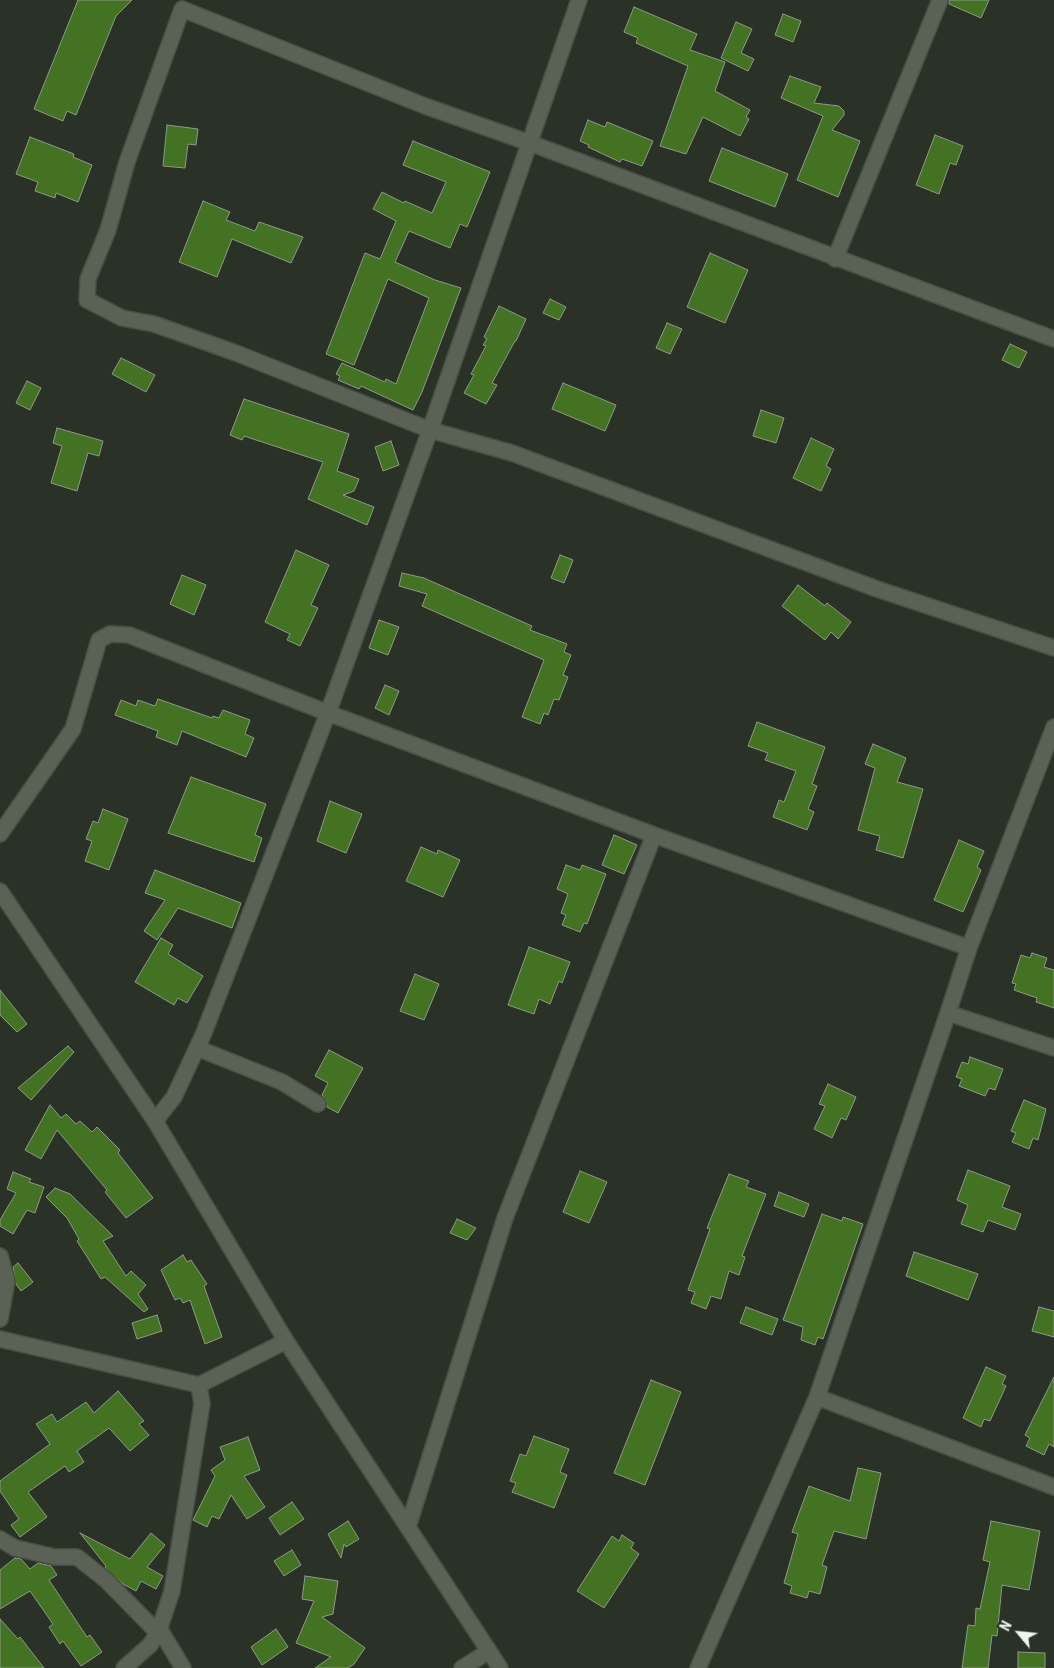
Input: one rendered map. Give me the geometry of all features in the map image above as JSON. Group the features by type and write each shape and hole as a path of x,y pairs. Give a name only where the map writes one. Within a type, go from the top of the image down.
{"street":[{"path":"155,1121 174,1097 197,1048 328,713 430,430 579,0"},
{"path":"835,259 940,0"},
{"path":"1054,339 835,259 530,143 425,106 182,10 157,75 108,230 88,279 87,300 122,318 154,324 236,353 430,430 512,453 877,590 1054,648"},
{"path":"0,834 73,729 99,640 110,634 130,635 328,713 654,835 969,948"},
{"path":"698,1668 817,1397 969,948 1053,733"},
{"path":"408,1527 505,1218 654,835"},
{"path":"0,891 155,1121 286,1340 500,1668"},
{"path":"948,1013 1054,1048"},
{"path":"197,1048 282,1082 318,1104"},
{"path":"0,1256 7,1281 0,1319"},
{"path":"0,1339 199,1385 286,1340"},
{"path":"124,1668 150,1644 158,1630 172,1591 202,1404 199,1385"},
{"path":"817,1397 1054,1488"},
{"path":"0,1539 15,1548 56,1558 77,1557 106,1580 158,1630 183,1668"},
{"path":"462,1668 489,1650"}],"building":[{"path":"78,0 132,0 116,16 76,115 67,111 63,121 34,109"},
{"path":"949,0 989,0 981,18 949,4"},
{"path":"634,7 697,34 690,50 725,62 715,91 750,110 746,117 749,119 740,136 703,117 686,154 660,146 688,66 636,43 638,38 624,32"},
{"path":"783,14 801,21 793,42 775,35"},
{"path":"736,22 752,29 741,53 754,59 748,71 721,58"},
{"path":"790,76 821,87 814,103 839,106 844,111 844,115 832,130 860,141 838,197 797,180 823,116 781,98"},
{"path":"588,120 605,127 607,122 653,141 642,166 622,159 620,162 588,147 589,145 580,141"},
{"path":"167,125 198,129 196,145 188,144 185,168 163,166"},
{"path":"935,135 963,146 956,165 950,163 939,194 916,185"},
{"path":"30,137 74,154 73,157 92,165 78,202 56,193 55,198 35,191 38,182 16,174"},
{"path":"413,141 490,172 467,227 460,224 450,248 409,231 395,262 435,280 461,288 422,392 413,410 361,386 359,389 338,380 340,376 336,374 342,363 385,382 386,379 396,384 429,298 388,279 354,365 326,354 365,253 380,259 396,221 373,209 382,192 404,203 405,201 432,213 446,182 403,165"},
{"path":"722,148 788,174 775,207 709,181"},
{"path":"203,201 230,212 226,220 255,231 259,222 303,237 291,263 232,239 217,277 179,262"},
{"path":"710,253 748,270 725,323 687,307"},
{"path":"550,299 566,307 559,320 543,313"},
{"path":"499,306 526,319 492,383 497,385 486,404 464,393 474,375 471,374 486,346 483,345 487,339 484,337"},
{"path":"667,323 682,329 670,354 656,348"},
{"path":"1010,344 1027,352 1019,368 1002,360"},
{"path":"121,358 155,375 146,392 112,374"},
{"path":"27,381 41,388 30,410 16,403"},
{"path":"563,383 616,405 605,431 552,409"},
{"path":"244,399 349,434 337,471 359,479 354,491 343,495 374,507 367,525 308,499 323,462 244,436 242,440 230,435"},
{"path":"761,410 784,418 776,443 753,436"},
{"path":"57,428 103,441 99,456 88,453 77,491 51,483 62,446 53,443"},
{"path":"811,438 834,449 826,466 831,469 821,491 793,478"},
{"path":"391,441 399,465 383,471 375,447"},
{"path":"296,550 329,565 311,605 318,608 300,646 287,640 290,634 265,622"},
{"path":"560,555 573,560 564,583 551,578"},
{"path":"402,573 424,578 532,626 530,630 567,644 564,652 571,655 563,675 568,677 559,700 554,699 548,715 544,713 540,724 522,717 544,660 422,606 427,594 399,586"},
{"path":"182,575 206,585 194,615 170,604"},
{"path":"798,585 825,606 827,603 851,622 838,639 831,632 825,640 782,606"},
{"path":"379,620 399,627 388,655 369,648"},
{"path":"385,685 399,691 389,715 375,708"},
{"path":"158,699 212,718 213,716 219,718 223,710 250,720 245,734 254,738 246,757 182,731 177,745 156,737 158,731 115,715 121,700 136,706 138,700 155,706"},
{"path":"757,722 825,747 812,784 817,786 808,809 814,812 807,830 773,817 779,800 784,802 796,771 765,760 768,753 748,746"},
{"path":"873,744 906,758 897,782 923,789 903,858 876,850 880,836 858,830 875,768 865,764"},
{"path":"191,777 266,804 255,835 262,838 254,862 168,833"},
{"path":"330,801 362,814 346,853 317,841"},
{"path":"103,809 128,819 109,870 85,861 92,841 86,839 93,821 98,823"},
{"path":"614,835 637,845 624,874 602,865"},
{"path":"959,840 984,851 977,867 981,870 963,912 934,900"},
{"path":"421,847 437,854 438,850 460,860 443,897 406,881"},
{"path":"566,865 580,870 582,865 606,874 587,924 584,923 580,932 562,925 566,915 561,913 568,894 557,889"},
{"path":"155,870 241,903 232,928 178,908 157,940 144,931 165,900 145,893"},
{"path":"161,938 173,945 168,954 203,976 187,1003 178,998 174,1005 135,982"},
{"path":"529,947 570,962 562,983 559,981 550,1004 539,999 534,1014 508,1005"},
{"path":"1032,953 1047,958 1044,967 1054,970 1054,1008 1036,1002 1037,998 1014,990 1016,984 1012,983 1021,955 1030,958"},
{"path":"415,974 439,984 424,1020 400,1011"},
{"path":"0,990 27,1024 17,1032 0,1015"},
{"path":"68,1046 74,1052 31,1100 18,1088"},
{"path":"329,1050 363,1068 338,1113 327,1107 326,1100 322,1095 328,1083 315,1076"},
{"path":"970,1057 1003,1069 995,1090 989,1088 985,1096 959,1086 962,1079 956,1077 962,1062 968,1064"},
{"path":"828,1084 856,1097 846,1120 841,1118 832,1138 814,1129 825,1106 819,1104"},
{"path":"1024,1100 1046,1109 1038,1140 1033,1138 1029,1149 1012,1142 1016,1133 1011,1131"},
{"path":"50,1105 61,1118 66,1114 76,1124 80,1121 92,1132 97,1127 120,1150 118,1153 153,1198 126,1218 105,1192 107,1190 57,1130 41,1159 25,1150"},
{"path":"968,1170 1010,1186 1002,1207 1021,1214 1015,1230 988,1220 983,1232 961,1224 968,1205 957,1200"},
{"path":"580,1171 607,1182 589,1223 563,1212"},
{"path":"13,1172 31,1179 29,1182 44,1187 35,1213 27,1210 13,1234 0,1226 0,1220 16,1193 7,1189"},
{"path":"729,1174 749,1181 746,1187 766,1194 742,1256 745,1257 739,1275 729,1271 721,1299 711,1296 706,1309 691,1303 695,1292 688,1290 710,1229 707,1228"},
{"path":"55,1188 70,1194 113,1236 103,1241 126,1276 131,1271 146,1285 138,1294 148,1309 144,1312 105,1277 101,1279 77,1241 79,1239 67,1218 46,1197"},
{"path":"779,1192 809,1204 804,1217 774,1206"},
{"path":"822,1214 842,1221 843,1217 863,1224 823,1339 818,1337 815,1345 801,1340 803,1327 783,1320"},
{"path":"457,1219 476,1228 467,1240 450,1233"},
{"path":"914,1252 978,1274 968,1300 906,1276"},
{"path":"183,1255 187,1262 191,1260 207,1284 204,1286 222,1337 205,1344 190,1300 183,1303 180,1298 175,1300 161,1270"},
{"path":"18,1263 33,1282 21,1291 16,1284 13,1267"},
{"path":"746,1307 778,1319 772,1335 740,1323"},
{"path":"1039,1307 1054,1311 1054,1337 1032,1331"},
{"path":"157,1315 162,1331 137,1339 132,1323"},
{"path":"986,1367 1006,1376 1002,1384 1006,1386 990,1421 984,1419 981,1427 963,1418"},
{"path":"1054,1377 1054,1447 1049,1444 1044,1455 1026,1446 1030,1438 1025,1435"},
{"path":"651,1380 681,1392 645,1485 614,1473"},
{"path":"118,1391 144,1421 139,1424 149,1435 130,1451 109,1428 77,1451 84,1462 69,1472 65,1466 28,1492 47,1517 20,1537 11,1525 19,1519 0,1491 0,1481 50,1444 36,1424 52,1414 57,1422 86,1402 94,1413"},
{"path":"534,1436 569,1449 560,1472 567,1475 554,1508 512,1492 516,1483 510,1481 520,1454 526,1456"},
{"path":"248,1437 260,1470 244,1476 265,1507 247,1519 231,1495 219,1519 212,1516 207,1527 193,1520 215,1476 211,1470 225,1460 220,1447"},
{"path":"858,1468 881,1473 866,1539 834,1531 822,1565 827,1567 820,1594 809,1591 807,1598 790,1593 792,1586 784,1583 798,1534 792,1532 809,1486 850,1501"},
{"path":"292,1502 304,1519 280,1535 269,1518"},
{"path":"348,1521 359,1539 346,1547 344,1544 341,1558 328,1534"},
{"path":"991,1521 1040,1531 1029,1590 1002,1585 997,1636 992,1635 988,1668 962,1668 968,1625 975,1626 976,1608 980,1609 990,1562 983,1560"},
{"path":"80,1533 130,1559 151,1533 165,1545 147,1567 163,1576 156,1589 141,1581 136,1591 123,1584 105,1568 106,1566"},
{"path":"622,1535 634,1543 631,1548 639,1554 604,1608 577,1591 612,1536 619,1541"},
{"path":"292,1550 301,1565 284,1576 274,1561"},
{"path":"15,1558 21,1559 30,1569 38,1563 51,1566 57,1575 49,1580 87,1637 90,1635 102,1652 81,1666 63,1641 60,1644 49,1627 53,1624 30,1591 0,1609 0,1570"},
{"path":"305,1576 338,1581 333,1614 322,1617 365,1648 354,1664 348,1668 315,1668 331,1657 296,1643 314,1601 302,1599"},
{"path":"0,1619 18,1639 20,1637 44,1668 0,1668"},
{"path":"276,1629 288,1647 262,1665 251,1647"},
{"path":"1018,1652 1045,1653 1045,1668 1018,1668"}]}
